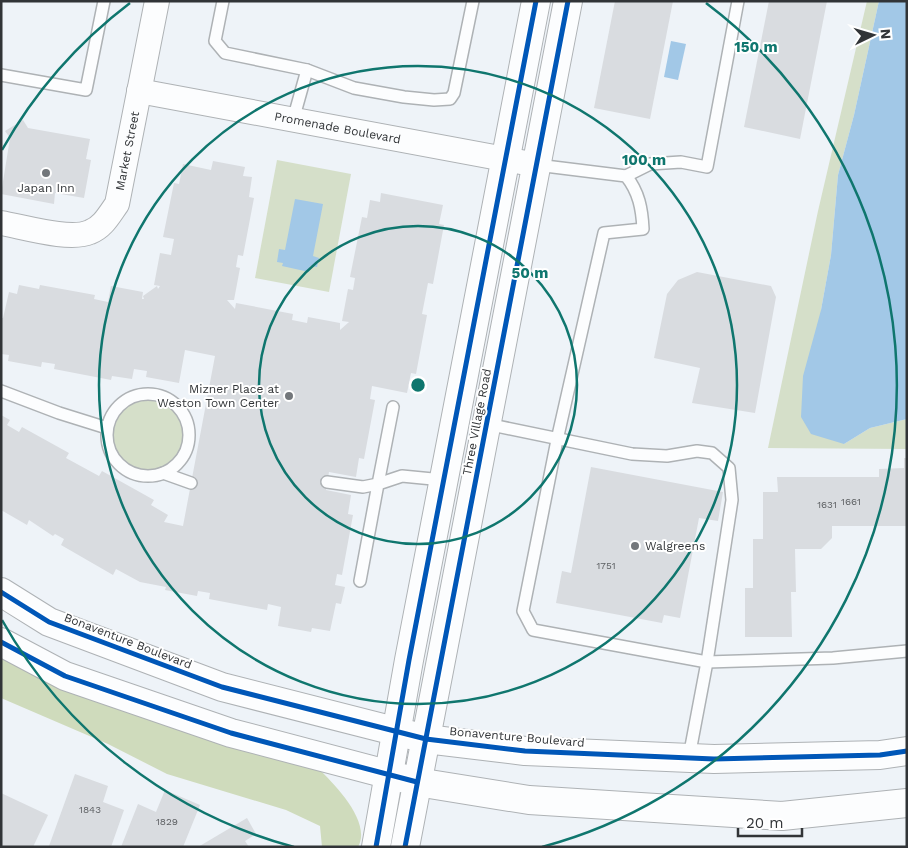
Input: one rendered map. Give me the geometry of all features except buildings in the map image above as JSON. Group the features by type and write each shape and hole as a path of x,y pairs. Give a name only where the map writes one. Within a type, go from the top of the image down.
{"main road":[{"name":"Three Village Road","path":"376,847 443,480 536,1"},
{"name":"Three Village Road","path":"405,847 568,1"},
{"name":"Bonaventure Boulevard","path":"1,592 50,622 222,687 426,739 525,751 689,757 880,755 907,751"},
{"path":"1,642 65,676 231,732 417,782 529,800 782,816 907,803"}],"street":[{"name":"Market Street","path":"1,223 77,236 91,232 105,222 117,204 157,1"},
{"name":"Promenade Boulevard","path":"139,91 537,165"}],"lane":[{"path":"1,75 86,90 104,1"},
{"path":"223,1 215,41 225,53 307,70 354,88 404,97 446,101 453,96 473,1"},
{"path":"537,165 626,176 650,164 681,162 707,167 738,1"},
{"path":"293,120 307,70"},
{"path":"626,176 635,186 642,210 643,229 604,233 557,440 523,611 533,630 707,662 833,658 907,651"},
{"path":"1,391 59,413 107,428"},
{"path":"146,393 160,395 180,408 186,419 188,443 183,455 175,466 163,473 143,475 125,469 110,451 107,428 116,409 132,396 146,393"},
{"path":"360,581 393,407"},
{"path":"487,424 632,454 667,456 697,451 712,453 729,468 732,500 707,662 689,757"},
{"path":"163,473 191,483"},
{"path":"327,482 363,487 402,476 443,480"}],"green space":[{"path":"867,1 879,1 854,115 838,175 831,255 821,310 844,444 870,428 907,419 907,449 768,448 818,211"},
{"path":"277,160 351,174 329,292 255,278"},
{"path":"148,394 164,397 177,406 186,419 189,435 186,451 177,464 164,473 148,476 132,473 119,464 110,451 107,435 110,419 119,406 132,397"},
{"path":"1,646 319,769 342,794 356,816 361,837 358,847 322,847 320,826 286,810 167,774 108,744 1,698"}],"water":[{"path":"879,1 907,1 907,419 870,428 844,444 811,434 801,417 803,376 821,310 831,255 838,175 854,115"},
{"path":"671,41 686,44 678,80 664,77"},
{"path":"295,199 323,204 313,256 319,258 317,267 310,266 309,272 282,266 283,263 277,262 279,249 285,250"}],"cycle path":[{"path":"376,847 409,660 536,1"},
{"path":"405,847 568,1"},
{"path":"1,592 49,622 222,687 426,739 525,751 714,759 880,755 907,751"},
{"path":"1,642 65,676 231,733 417,782"}],"place":[{"name":"Japan Inn","path":"46,173"},
{"name":"Mizner Place at Weston Town Center","path":"289,396"},
{"name":"Walgreens","path":"635,546"}]}
